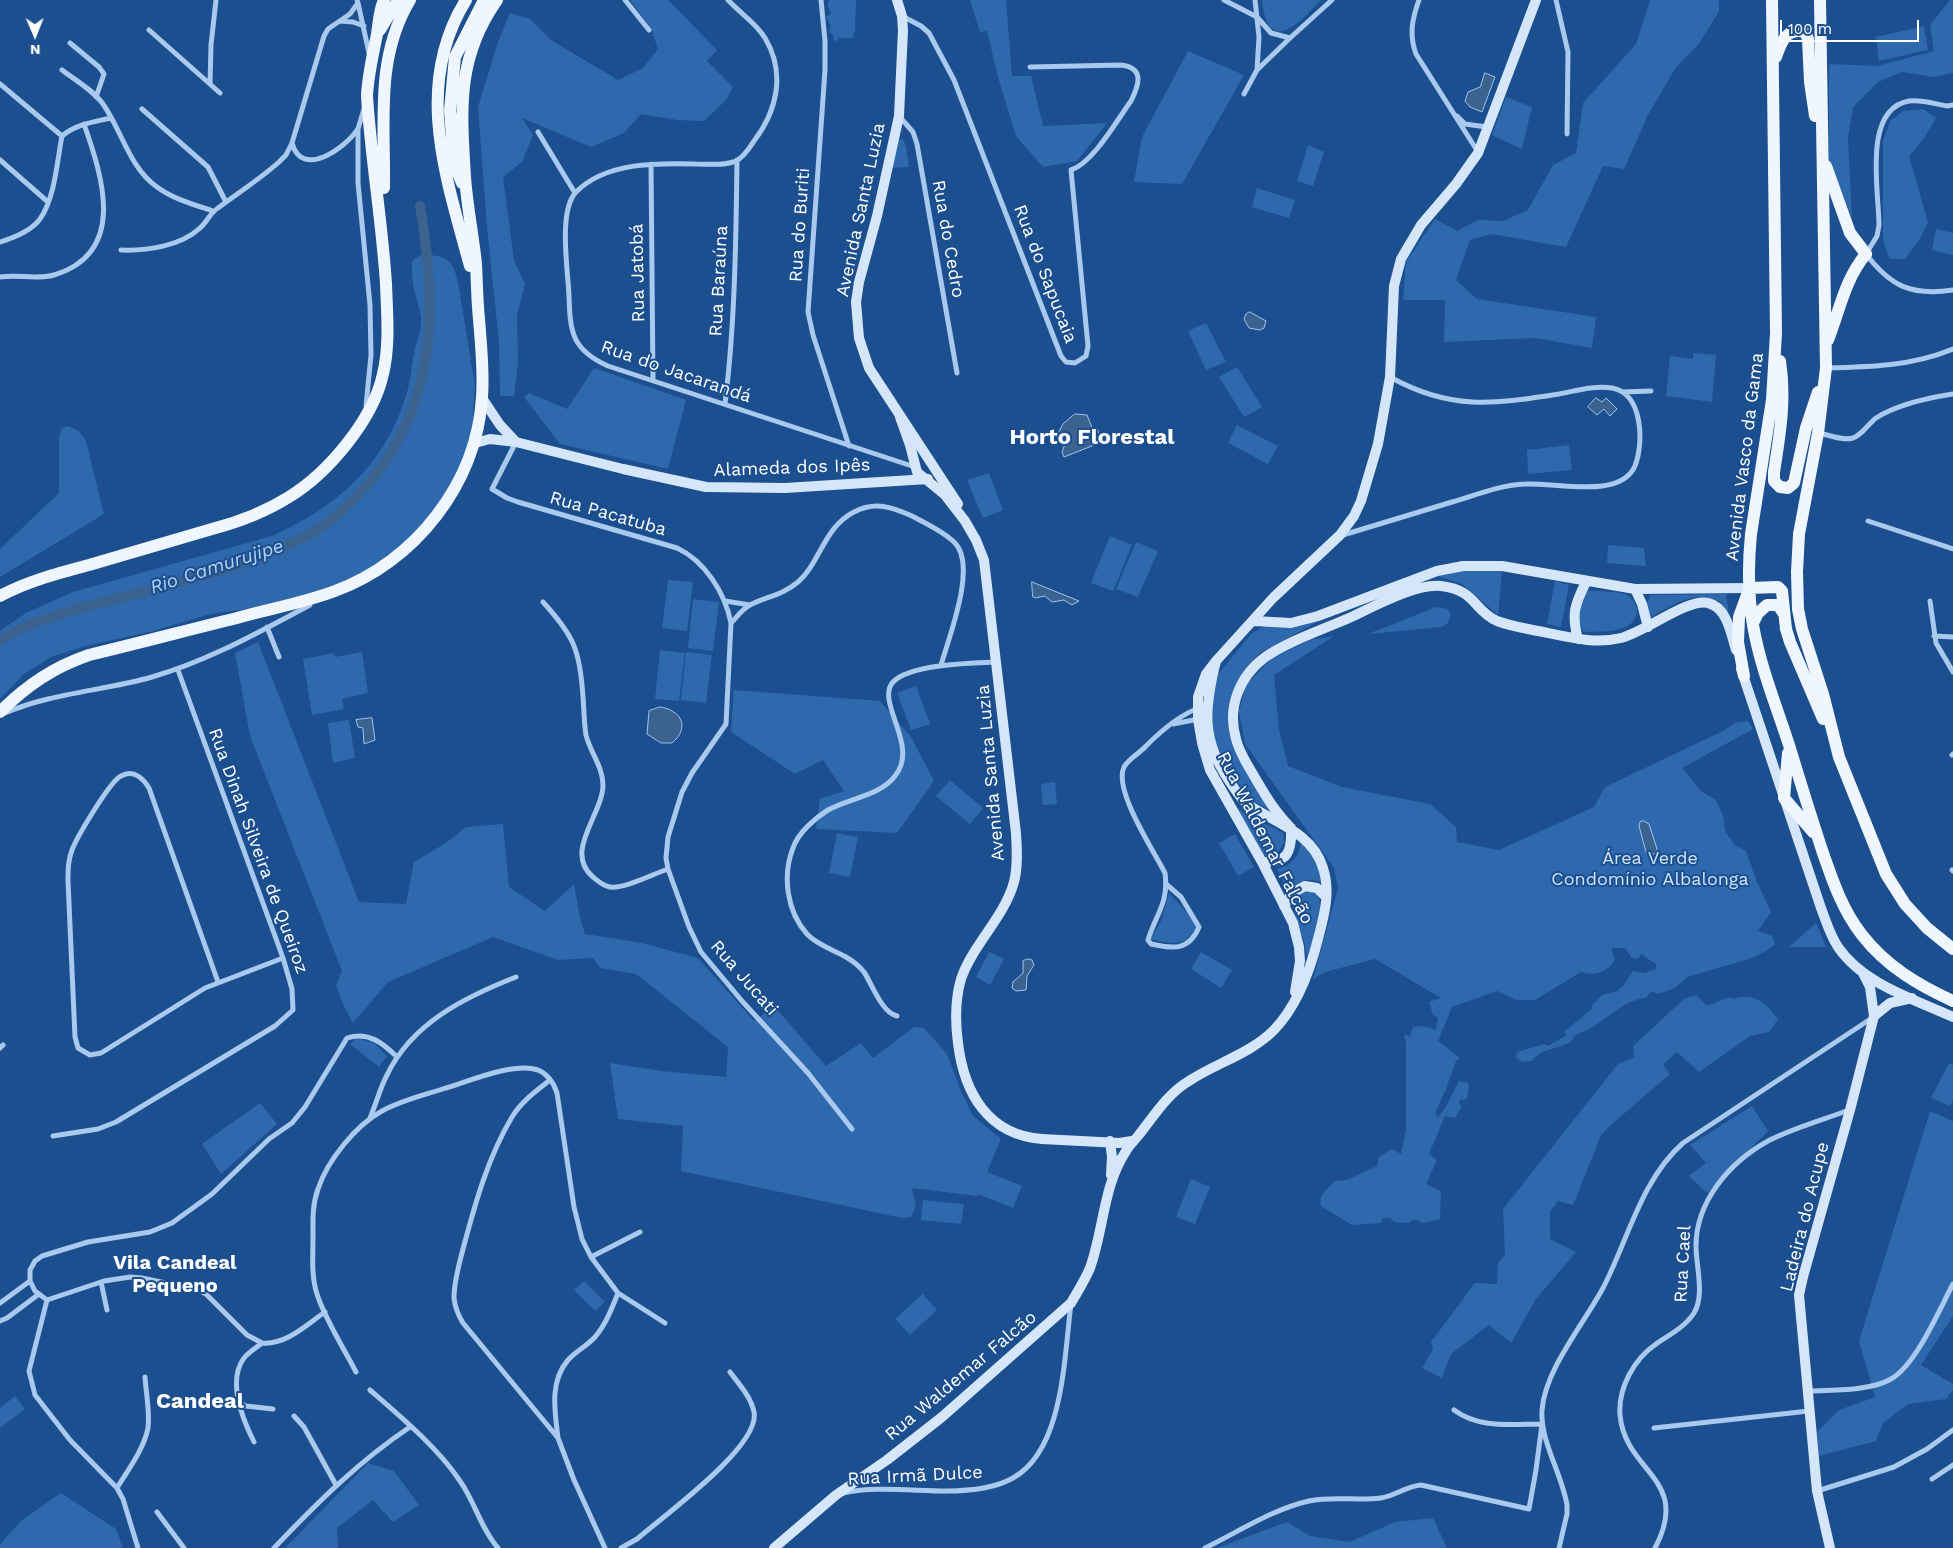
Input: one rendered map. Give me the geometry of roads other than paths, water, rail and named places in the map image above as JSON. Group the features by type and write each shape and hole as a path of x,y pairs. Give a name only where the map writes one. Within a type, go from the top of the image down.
{"main road":[{"path":"0,596 42,578 214,529 270,507 290,496 318,474 340,451 365,417 378,392 387,350 382,225 367,96 370,61 377,36 380,8 384,0"},
{"path":"377,36 398,0"},
{"path":"382,225 384,78 391,42 402,12 410,0"},
{"path":"466,0 446,42 439,69 437,122 449,188 477,293"},
{"path":"467,195 454,164 450,110 455,57 484,0"},
{"path":"0,712 30,684 66,663 90,655 336,591 375,571 394,558 428,526 456,488 475,443 482,398 483,373 476,264 467,195 462,98 465,72 471,48 479,29 496,0"},
{"name":"Avenida Vasco da Gama","path":"1772,0 1776,333 1772,400 1750,534 1749,588 1753,623 1761,662 1817,836 1847,914 1861,934 1885,960 1903,974 1953,1001"},
{"path":"1820,0 1826,368 1818,433 1800,525 1797,589 1802,629 1823,694 1839,757"},
{"path":"1773,66 1785,36 1797,30 1805,32 1808,39 1812,96 1821,149 1850,233 1866,254 1854,268 1848,281 1826,347"},
{"path":"1776,333 1784,383 1782,419 1774,472 1774,481 1780,487 1788,488 1794,482 1806,428 1826,368"},
{"path":"1744,676 1738,642 1739,617 1749,588 1774,587 1780,589 1790,642 1839,757 1874,846 1894,888 1905,904 1927,928 1953,949"},
{"path":"1753,623 1758,612 1767,604 1778,606 1784,614"},
{"path":"1788,743 1784,798 1817,836"}],"street":[{"path":"210,84 211,45 216,0"},
{"path":"626,0 650,30"},
{"path":"538,132 575,193 597,177 609,172 651,164 715,164 737,160 748,150 763,130 775,101 777,85 766,40 759,30 728,0"},
{"name":"Rua do Buriti","path":"821,0 826,41 825,70 808,312 813,335 849,446"},
{"name":"Avenida Santa Luzia","path":"897,0 902,16 899,116 856,302 859,338 868,368 958,502 965,521"},
{"path":"1224,0 1257,17 1271,34 1290,38"},
{"path":"1255,0 1259,37 1257,70"},
{"path":"1244,94 1257,70 1332,0"},
{"path":"1419,0 1411,29 1412,43 1416,54 1478,153"},
{"name":"Rua Waldemar Falcão","path":"1292,1004 1300,973 1300,954 1294,923 1210,770 1202,743 1202,707 1216,661 1266,606 1340,536 1354,516 1369,479 1378,444 1390,377 1394,286 1401,259 1421,224 1456,184 1478,153 1536,0"},
{"path":"1556,0 1568,52 1567,134"},
{"path":"121,250 140,250 179,242 189,238 202,227 213,211 286,155 292,143 324,36 328,29 350,14 358,1"},
{"path":"358,1 370,61"},
{"name":"Rua do Sapucaia","path":"902,16 921,26 929,33 954,80 1061,356 1066,362 1071,363 1083,359 1088,351 1071,170 1083,164 1091,156 1131,102 1137,86 1137,73 1134,69 1120,65 1030,67"},
{"path":"340,21 353,22 364,26"},
{"path":"149,30 220,93"},
{"path":"70,43 99,67 104,74 96,97"},
{"path":"62,70 102,103 137,166 146,178 157,188 170,195 213,211"},
{"path":"0,84 62,136"},
{"path":"365,417 369,384 371,326 365,238 358,183 358,130 367,96"},
{"path":"1953,105 1947,106 1912,101 1902,103 1888,112 1878,138 1879,225 1877,236 1866,254 1884,274 1904,288 1918,292 1953,290"},
{"path":"142,109 208,168 226,202"},
{"path":"1454,114 1465,124 1488,127"},
{"name":"Rua do Cedro","path":"899,116 913,132 917,144 957,373"},
{"path":"1,241 34,225 40,219 48,202 62,136 84,124 111,118"},
{"path":"0,277 36,278 53,275 74,267 82,261 99,240 103,217 102,189 84,124"},
{"path":"292,143 294,150 305,158 312,160 333,153 344,146 358,130"},
{"path":"0,160 48,202"},
{"name":"Rua Baraúna","path":"725,404 734,274 737,160"},
{"name":"Rua Jatobá","path":"651,164 653,381"},
{"name":"Rua do Jacarandá","path":"575,193 570,202 566,225 570,316 575,340 582,350 593,359 653,381 849,446 914,463"},
{"path":"1826,368 1897,365 1920,360 1953,349"},
{"path":"1340,536 1506,486 1540,484 1607,486 1623,480 1634,468 1639,450 1639,436 1634,408 1630,400 1622,392 1612,388 1598,388 1523,399 1469,403 1434,397 1390,377"},
{"path":"1622,392 1651,391"},
{"path":"1818,433 1844,439 1854,438 1870,423 1888,412 1923,400 1953,394"},
{"path":"482,398 500,425 516,442"},
{"name":"Avenida Santa Luzia","path":"900,417 919,475 945,495 965,521 976,540 984,560 1016,833 1014,882 1003,908 968,963 957,993 956,1031 962,1065 972,1094 980,1106 989,1118 1012,1132 1031,1138 1110,1141"},
{"name":"Alameda dos Ipês","path":"475,443 490,439 516,442 623,470 706,487 785,488 925,479"},
{"name":"Rua Pacatuba","path":"516,442 492,489 518,502 677,548 688,553 700,564 725,601 731,623"},
{"path":"914,463 920,453 925,452"},
{"path":"925,479 933,477 937,470"},
{"path":"725,601 750,605 778,595 800,580 832,531 844,518 855,511 871,506 889,506 923,522 954,541 963,558 963,580 960,598 941,665"},
{"path":"1868,521 1953,548"},
{"path":"1254,621 1283,623 1304,620 1437,571 1464,566 1502,566 1634,589 1749,588"},
{"path":"1578,639 1574,617 1577,601 1586,582"},
{"path":"1262,862 1276,861 1287,855 1291,842 1291,828 1271,806 1239,749 1234,729 1234,705 1241,683 1265,657 1309,635 1428,586 1440,586 1459,590 1474,600 1491,618 1504,624 1578,639 1614,639 1648,627 1689,604 1703,602 1716,606 1728,626 1831,936 1845,956 1862,972 1878,982 1953,1017"},
{"path":"1634,589 1642,604 1648,627"},
{"path":"0,716 27,704 178,670 204,660 336,591"},
{"path":"1930,601 1936,643 1953,672"},
{"path":"542,602 563,623 578,654 586,733 603,777 601,797 584,841 583,859 586,868 602,884 609,887 627,884 668,869"},
{"path":"731,623 750,605"},
{"path":"1266,606 1276,617 1283,620 1304,620"},
{"name":"Rua Jucati","path":"731,623 726,724 692,773 682,792 668,837 666,858 668,869 689,927 701,952 808,1074 852,1129"},
{"path":"267,627 279,657"},
{"path":"1934,636 1953,637"},
{"path":"896,1016 887,1012 858,965 809,936 801,927 790,903 788,874 793,848 799,838 820,816 830,809 886,785 900,768 903,757 902,745 888,699 889,690 893,682 909,674 941,665 996,662"},
{"name":"Rua Dinah Silveira de Queiroz","path":"53,1136 98,1129 116,1122 287,1017 293,1010 294,1000 284,958 178,670"},
{"path":"1166,884 1180,897 1199,927 1195,936 1188,943 1177,948 1151,944 1148,940 1162,906 1166,884 1164,872 1132,811 1124,788 1122,774 1129,761 1170,725 1202,707"},
{"path":"1170,725 1203,719"},
{"name":"Rua Waldemar Falcão","path":"774,1548 836,1495 887,1460 942,1417 1071,1303 1090,1267 1110,1186 1120,1160 1132,1141 1167,1100 1188,1081 1262,1041 1283,1019 1292,1004 1308,972 1323,920 1326,897 1325,876 1320,860 1291,828 1242,801 1214,753 1203,719"},
{"path":"218,982 149,788 144,780 137,775 121,776 109,788 80,834 69,859 68,881 75,1037 78,1048 90,1054 101,1053 218,982 284,958"},
{"path":"1284,906 1292,893 1305,886 1316,888 1326,897"},
{"name":"Ladeira do Acupe","path":"1830,1548 1817,1491 1799,1295 1874,1016 1870,987 1862,972"},
{"path":"370,1118 386,1076 397,1057 417,1034 442,1013 474,995 516,977"},
{"path":"1205,1548 1272,1515 1302,1503 1334,1498 1379,1498 1414,1486 1528,1509 1536,1470 1547,1384 1603,1287 1651,1182 1670,1156 1683,1143 1874,1016 1890,1003 1912,998"},
{"path":"46,1300 30,1281 30,1270 35,1261 50,1253 100,1239 150,1232 172,1223 195,1207 224,1183 269,1139 287,1127 299,1115 306,1107 347,1038 360,1036 377,1039 397,1057"},
{"path":"356,1372 316,1293 313,1267 313,1216 318,1188 340,1150 349,1138 370,1118 408,1100 498,1072 538,1070 550,1080 557,1093 582,1239 591,1257 618,1293 665,1323"},
{"path":"550,1080 522,1103 513,1115 495,1150 479,1192 467,1232 457,1273 454,1300 457,1312 463,1323 558,1438"},
{"name":"Rua Cael","path":"1655,1548 1663,1533 1666,1522 1665,1498 1659,1485 1635,1453 1623,1431 1620,1413 1621,1401 1628,1379 1638,1360 1654,1345 1689,1320 1698,1305 1697,1233 1699,1220 1704,1208 1720,1182 1758,1147 1783,1135 1850,1110"},
{"name":"Rua Waldemar Falcão","path":"1110,1186 1112,1157 1110,1141 1132,1135 1146,1124"},
{"path":"1110,1141 1119,1143 1132,1141"},
{"path":"591,1257 640,1232"},
{"path":"46,1300 116,1278 142,1278 199,1290 213,1300 247,1335 262,1343 270,1343 286,1338 325,1312"},
{"path":"0,1303 30,1281"},
{"path":"101,1282 107,1310"},
{"path":"1807,1391 1876,1385 1890,1380 1903,1371 1912,1359 1953,1284"},
{"path":"604,1548 558,1438 554,1402 555,1389 561,1370 569,1359 593,1339 601,1329 618,1293"},
{"path":"0,1320 7,1318 39,1294"},
{"path":"46,1300 29,1371 35,1395 70,1440 117,1488 123,1499 138,1548"},
{"name":"Rua Irmã Dulce","path":"836,1495 858,1491 968,1490 1012,1479 1022,1472 1032,1463 1043,1445 1052,1424 1059,1398 1071,1303"},
{"path":"254,1442 240,1403 237,1377 240,1365 248,1354 262,1343"},
{"path":"621,1548 637,1539 723,1466 749,1436 755,1412 751,1402 730,1372"},
{"path":"117,1488 142,1444 147,1429 145,1377"},
{"path":"370,1390 452,1469 498,1548"},
{"path":"240,1403 246,1406 273,1409"},
{"path":"1454,1410 1466,1418 1480,1422 1542,1424"},
{"path":"1654,1428 1809,1411"},
{"path":"294,1416 304,1427 336,1485"},
{"path":"1542,1424 1567,1505 1566,1522 1559,1548"},
{"path":"274,1548 336,1485 369,1456 410,1427"},
{"path":"1817,1491 1862,1478 1907,1461 1953,1430"},
{"path":"1932,1479 1953,1465"},
{"path":"157,1512 184,1548"}],"waterway":[{"name":"Rio Camurujipe","path":"0,641 14,632 51,617 253,560 292,544 318,529 334,518 354,499 390,454 408,421 419,387 426,352 429,317 429,280 420,206"}],"district":[{"name":"Horto Florestal","path":"1092,438"},
{"name":"Vila Candeal Pequeno","path":"175,1274"},
{"name":"Candeal","path":"200,1402"}],"park label":[{"name":"Área Verde Condomínio Albalonga","path":"1650,870"}]}
